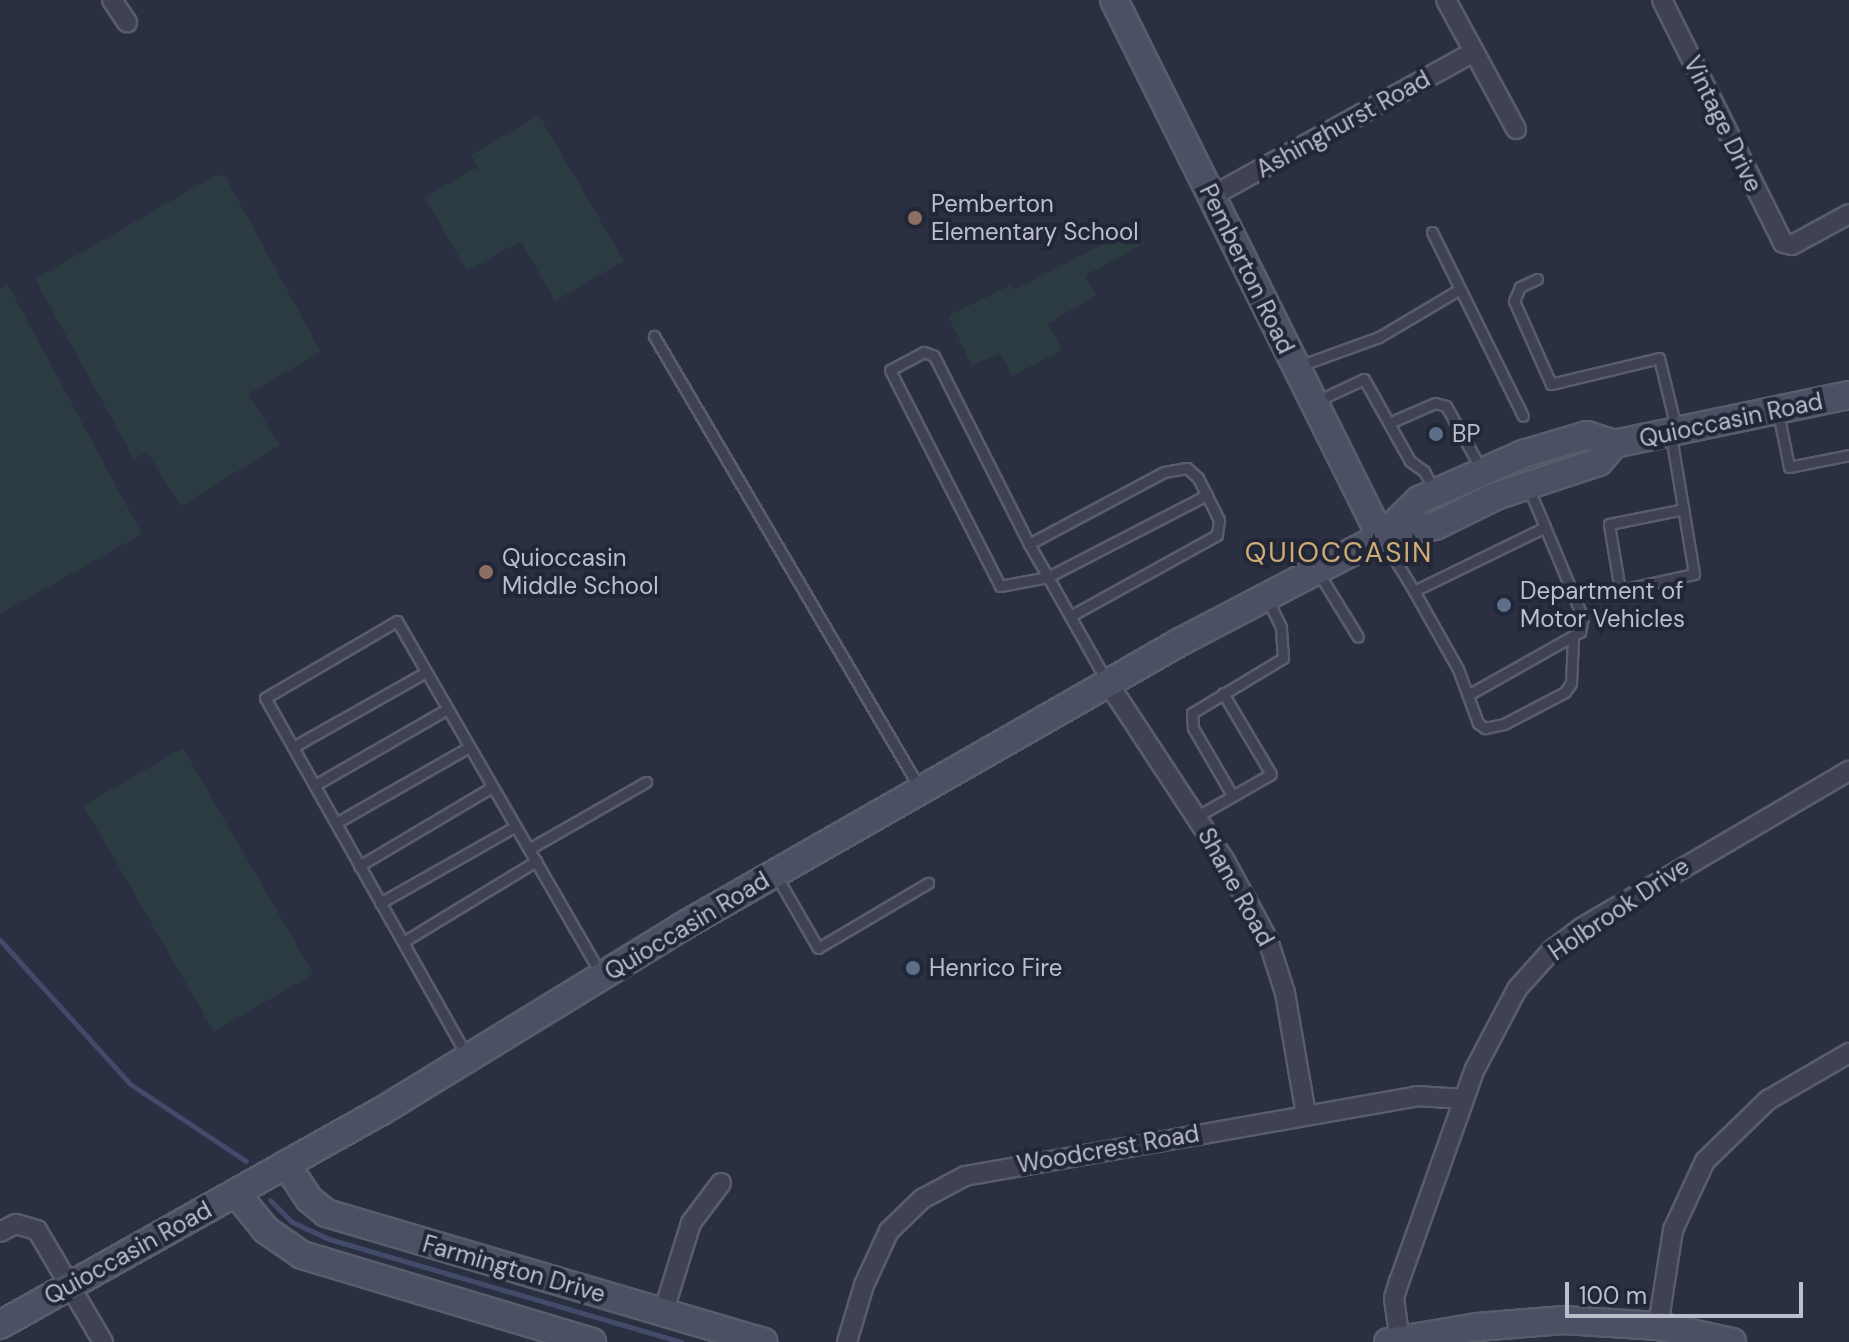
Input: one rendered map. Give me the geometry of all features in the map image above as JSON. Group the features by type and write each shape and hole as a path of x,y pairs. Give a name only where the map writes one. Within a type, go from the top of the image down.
{"main road":[{"name":"Pemberton Road","path":"1114,0 1381,537"},
{"name":"Quioccasin Road","path":"0,1325 469,1059 601,976 1108,683 1266,595 1381,537 1434,491 1481,469 1587,435 1614,444 1849,395"},
{"name":"Quioccasin Road","path":"1381,537 1435,526 1526,484 1599,462 1614,444"},
{"name":"Farmington Drive","path":"286,1164 309,1199 326,1213 763,1342"},
{"name":"Farmington Drive","path":"236,1193 266,1230 302,1255 592,1342"},
{"path":"1395,1341 1518,1322 1658,1326 1732,1342"}],"street":[{"path":"112,0 127,22"},
{"path":"1446,0 1516,129"},
{"name":"Vintage Drive","path":"1662,0 1785,246 1849,214"},
{"name":"Ashinghurst Road","path":"1212,196 1474,52"},
{"name":"Shane Road","path":"1108,683 1248,898 1277,963 1306,1115"},
{"name":"Holbrook Drive","path":"1395,1341 1394,1298 1464,1099 1498,1019 1552,950 1681,866 1849,771"},
{"path":"1658,1326 1673,1230 1705,1161 1768,1100 1849,1053"},
{"name":"Woodcrest Road","path":"847,1342 876,1253 906,1212 940,1187 1014,1165 1417,1096 1464,1099"},
{"path":"663,1313 691,1223 721,1183"},
{"path":"0,1232 16,1224 37,1230 103,1342"}],"lane":[{"path":"1432,232 1458,290 1523,416"},
{"path":"1537,279 1520,287 1514,301 1551,384 1659,358 1674,432 1694,574 1620,590 1609,524 1684,509"},
{"path":"1296,367 1379,337 1458,290"},
{"path":"654,336 921,790"},
{"path":"1108,683 1048,577 1029,544 934,356 924,352 890,370 1000,586 1048,577 1207,495"},
{"path":"1314,402 1364,379 1434,491"},
{"path":"1389,423 1435,403 1446,406 1481,469"},
{"path":"1777,410 1789,467 1849,455"},
{"path":"1029,544 1174,469 1193,471 1207,495 1219,520 1211,542 1070,616"},
{"path":"1381,537 1414,591 1485,728 1525,714 1565,692 1571,683 1573,639 1583,618 1526,484"},
{"path":"1414,591 1545,527"},
{"path":"1317,569 1358,637"},
{"path":"1232,795 1193,728 1192,713 1283,658 1281,627 1266,595"},
{"path":"469,1059 265,698 397,621 601,976"},
{"path":"1468,695 1573,639"},
{"path":"293,747 426,672"},
{"path":"1196,817 1271,774 1223,693"},
{"path":"315,785 447,709"},
{"path":"336,823 469,747"},
{"path":"529,849 646,782"},
{"path":"359,866 492,787"},
{"path":"380,903 516,826"},
{"path":"403,942 536,861"},
{"path":"775,874 818,948 928,883"}],"shaded area":[{"path":"539,115 624,261 555,301 521,241 467,271 425,197 476,168 482,176 471,155"},
{"path":"216,175 225,176 321,352 248,394 280,445 181,506 147,452 134,459 35,279"},
{"path":"1136,227 1144,244 1084,276 1096,295 1048,324 1062,350 1012,376 1000,353 972,366 948,316 1011,285 1014,290"},
{"path":"7,283 142,534 0,614 0,290"},
{"path":"183,748 314,974 214,1032 83,806"}],"waterway":[{"path":"0,940 130,1084 246,1161"},
{"path":"270,1200 292,1222 329,1239 681,1342"}],"place":[{"name":"Pemberton Elementary School","path":"915,218"},
{"name":"BP","path":"1436,434"},
{"name":"Quioccasin Middle School","path":"486,572"},
{"name":"Department of Motor Vehicles","path":"1504,605"},
{"name":"Henrico Fire","path":"913,968"}],"district":[{"name":"QUIOCCASIN","path":"1339,553"}]}
